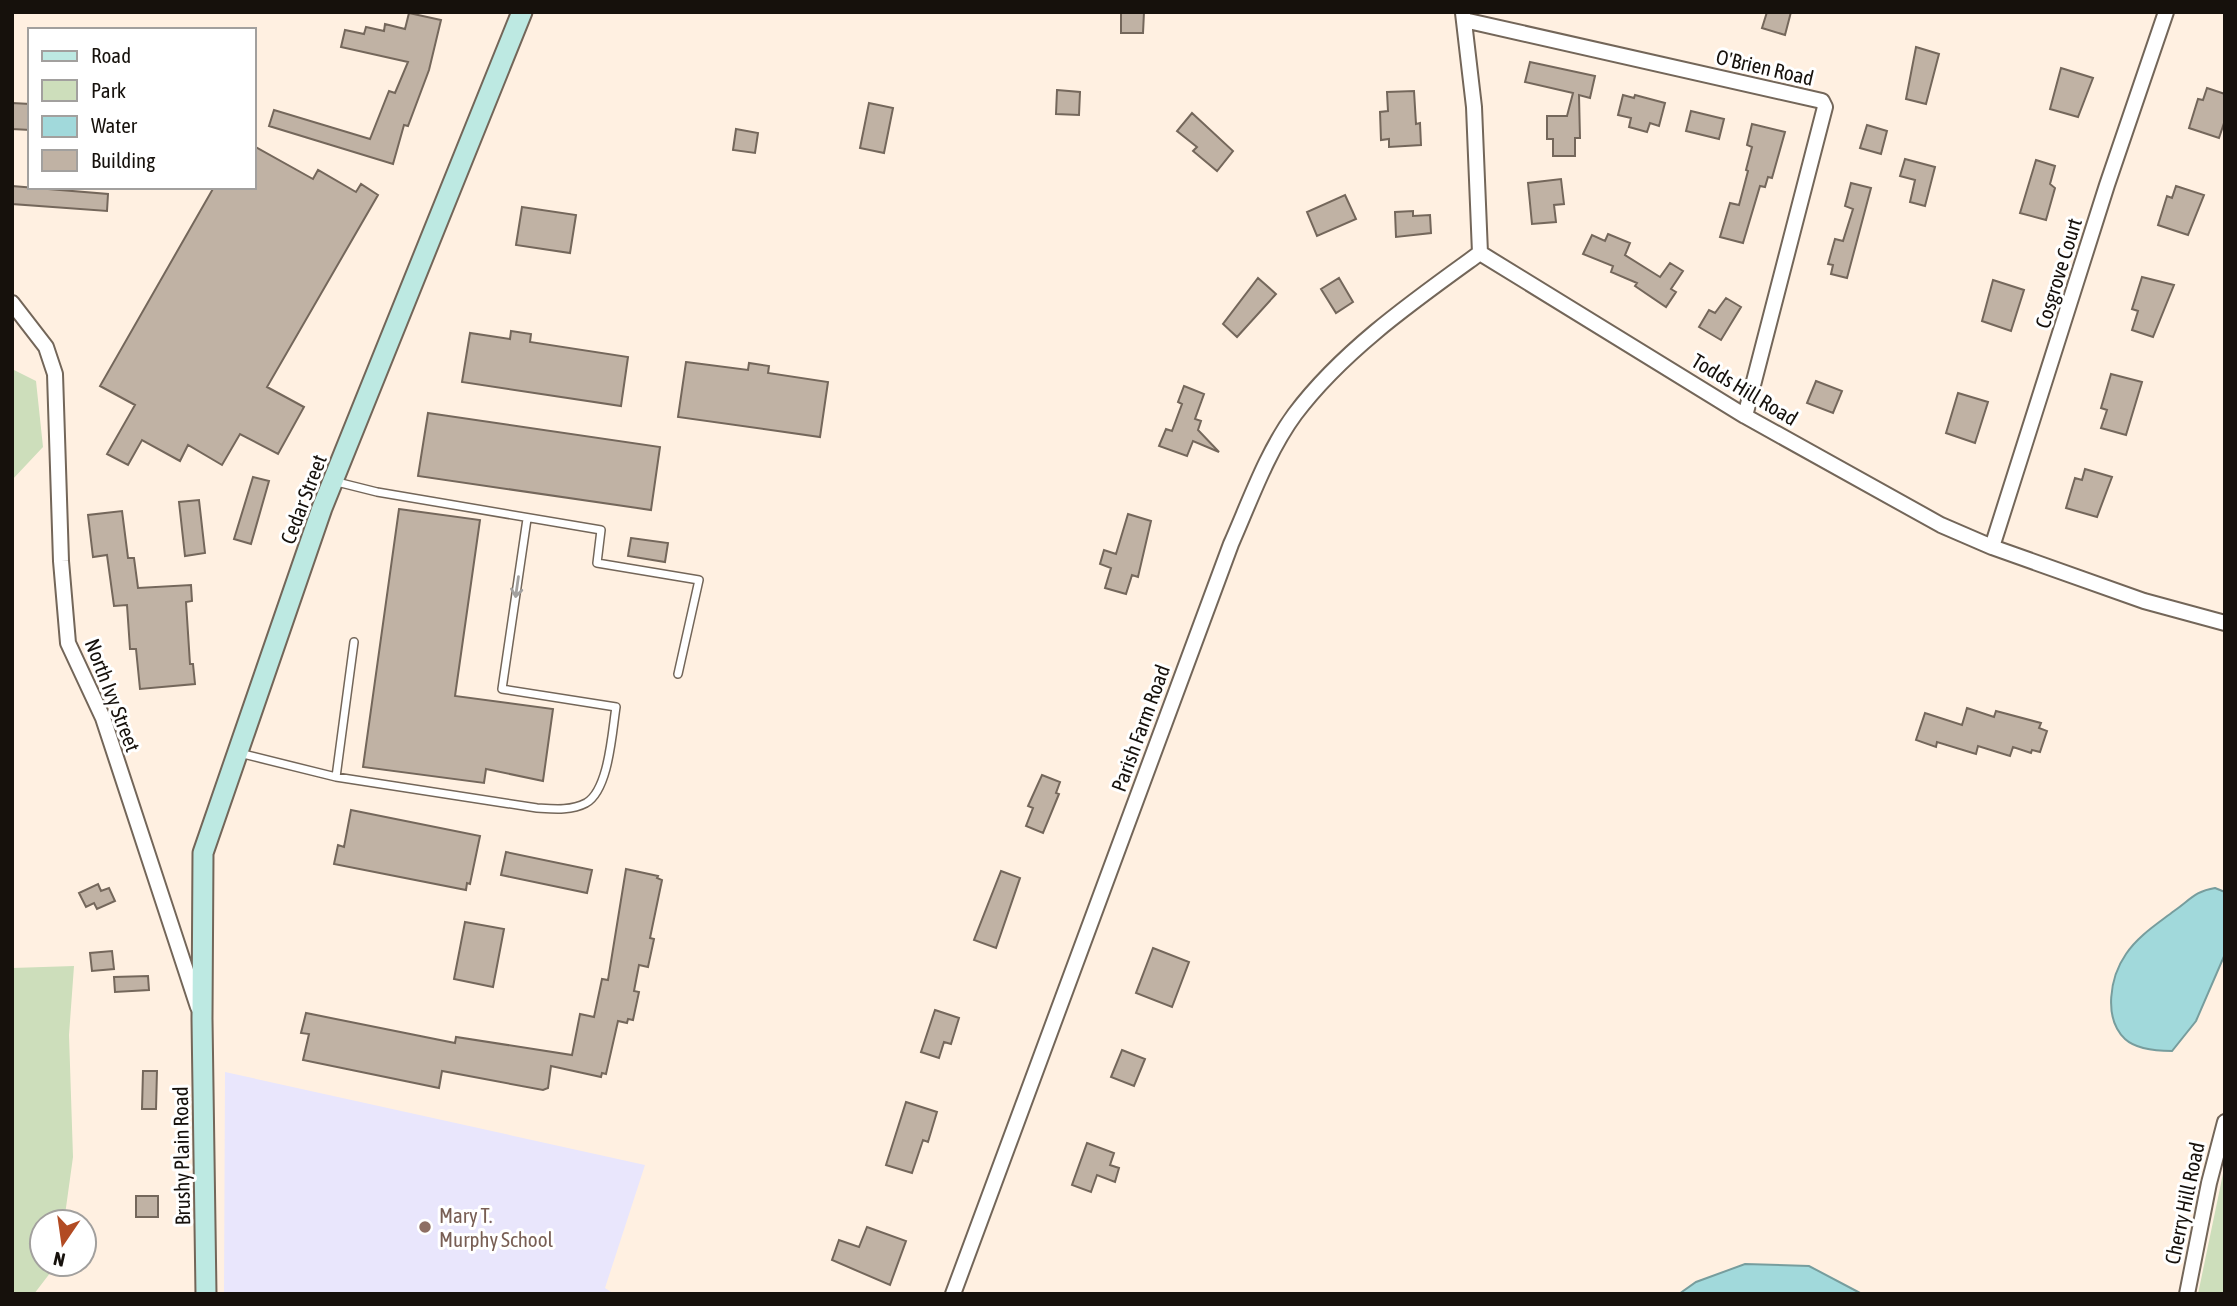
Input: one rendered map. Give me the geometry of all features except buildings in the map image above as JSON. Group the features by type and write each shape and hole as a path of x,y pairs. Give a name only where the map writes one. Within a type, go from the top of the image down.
{"main road":[{"name":"Cedar Street","path":"202,1019 203,853 332,481 522,12"},
{"name":"Brushy Plain Road","path":"202,1019 206,1294"}],"street":[{"name":"Cosgrove Court","path":"1992,547 2166,12"},
{"path":"1463,16 1474,107 1480,253"},
{"name":"O'Brien Road","path":"1463,16 1822,101 1825,107 1745,416"},
{"name":"Todds Hill Road","path":"1480,253 1745,416 1941,525 1992,547 2144,601 2225,623"},
{"name":"Parish Farm Road","path":"953,1294 1231,544 1258,482 1293,417 1322,380 1480,253"},
{"name":"North Ivy Street","path":"12,303 46,347 55,374 61,562 68,643 103,718 202,1019"},
{"name":"Cherry Hill Road","path":"2187,1294 2209,1184 2225,1122"}],"lane":[{"path":"332,481 527,519 601,530 597,563 699,580 678,674"},
{"path":"238,752 336,777 537,808 564,809 587,803 602,785 616,707 502,689 527,519"},
{"path":"336,777 354,642"}],"shaded area":[{"name":"Mary T. Murphy School","path":"225,1072 645,1165 605,1288 614,1294 224,1294"}],"green space":[{"path":"12,369 36,381 43,447 12,480"},
{"path":"74,966 69,1035 73,1157 66,1208 28,1208 28,1278 46,1278 34,1294 12,1294 12,968"},
{"path":"2225,1164 2225,1294 2198,1294"}],"water":[{"path":"2215,888 2225,892 2225,954 2196,1021 2172,1051 2135,1046 2118,1030 2111,1009 2113,985 2120,963 2148,931 2202,891"},
{"path":"1745,1264 1809,1266 1862,1294 1679,1294 1696,1282"}],"place":[{"name":"Mary T. Murphy School","path":"425,1227"}]}
